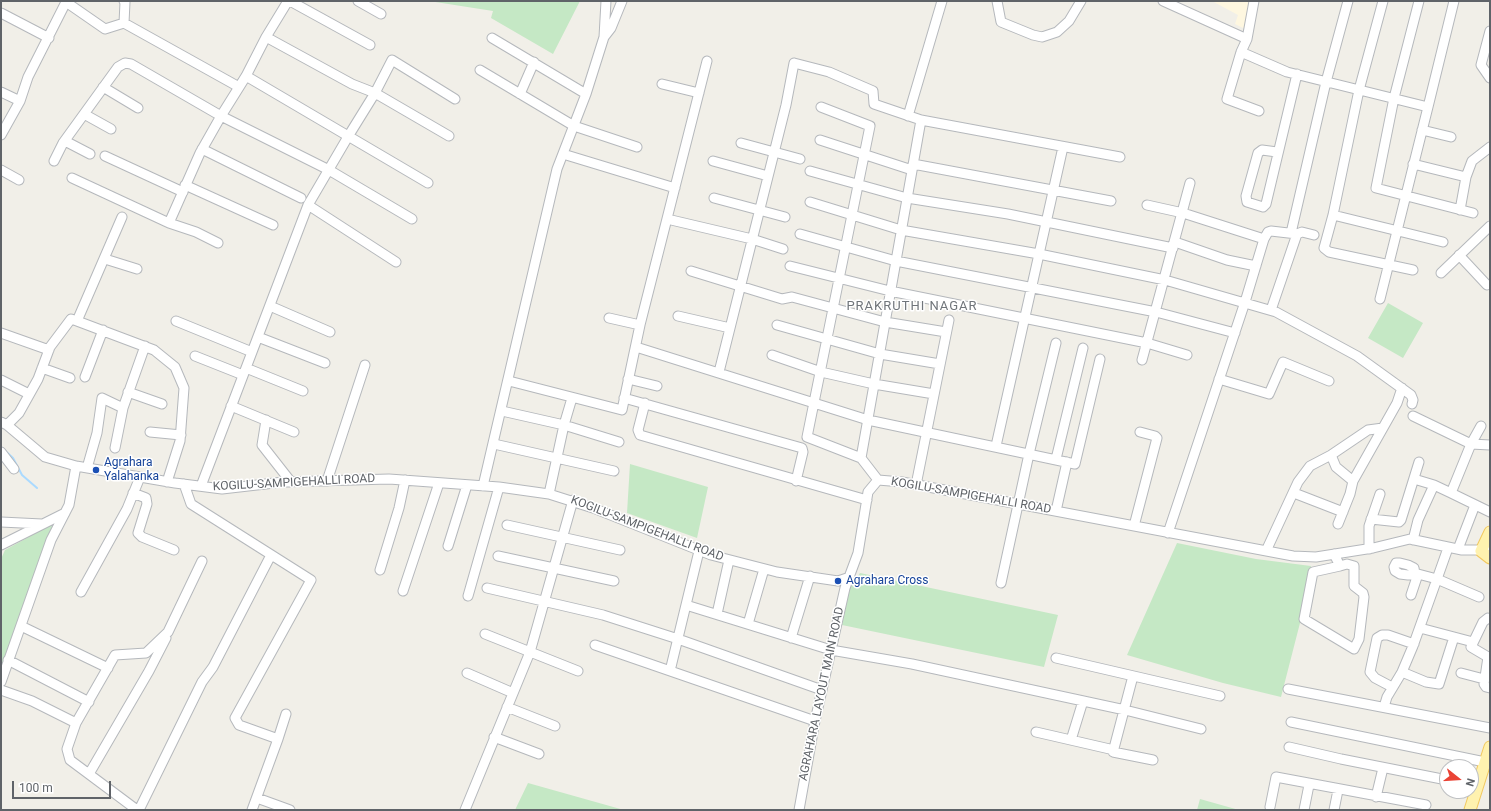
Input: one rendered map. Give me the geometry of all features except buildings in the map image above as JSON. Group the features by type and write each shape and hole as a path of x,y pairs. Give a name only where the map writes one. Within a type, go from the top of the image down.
{"main road":[{"path":"1488,551 1490,532"},
{"path":"1477,810 1488,767 1490,747"},
{"path":"1479,779 1488,767"},
{"path":"1470,810 1472,799"}],"street":[{"path":"1,134 20,101 28,77 49,38 66,1 105,29 124,23 239,87"},
{"path":"124,1 124,23"},
{"path":"169,223 202,149 246,76 266,37 289,1 370,45"},
{"path":"358,1 381,14"},
{"path":"483,486 502,411 538,247 557,169 586,94 604,37 606,1"},
{"path":"604,37 611,28 622,1"},
{"path":"908,116 942,1"},
{"path":"997,1 1001,22 1033,35 1042,36 1057,32 1069,21 1080,1"},
{"path":"1163,1 1247,39"},
{"path":"1271,310 1294,234 1326,82 1348,1"},
{"path":"1383,1 1359,90 1334,215 1324,248 1325,250 1413,270"},
{"path":"1419,1 1394,98 1376,185 1378,189 1473,213"},
{"path":"1380,300 1396,230 1454,1"},
{"path":"1251,2 1247,39 1241,52 1227,99 1259,111"},
{"path":"1,14 49,38"},
{"path":"1490,31 1481,65 1490,78"},
{"path":"266,37 352,84 375,93 449,136"},
{"path":"492,38 586,94"},
{"path":"1241,52 1287,72 1428,107"},
{"path":"201,486 308,205 375,93 392,60 455,99"},
{"path":"520,94 534,62"},
{"path":"509,381 622,410 640,325 707,62"},
{"path":"54,161 65,141 103,87 118,67 125,63 131,64 221,116 329,170 412,219"},
{"path":"719,372 760,210 794,63 828,72 873,91 874,104 921,120 1120,157"},
{"path":"480,70 574,126 637,147"},
{"path":"1277,152 1262,150 1258,153 1246,196 1247,202 1263,207 1297,74"},
{"path":"246,76 349,135 428,183"},
{"path":"662,84 699,93"},
{"path":"103,87 138,108"},
{"path":"1,92 20,101"},
{"path":"821,108 870,126 807,437 861,458 878,480"},
{"path":"84,114 111,129"},
{"path":"861,458 921,120"},
{"path":"1422,130 1451,137"},
{"path":"820,140 912,167 1111,201"},
{"path":"65,141 90,154"},
{"path":"741,143 800,159"},
{"path":"996,446 1063,147"},
{"path":"1460,210 1466,177 1472,161 1490,147"},
{"path":"202,149 301,198"},
{"path":"563,154 675,188"},
{"path":"105,156 273,225"},
{"path":"713,161 768,176"},
{"path":"1413,164 1466,177"},
{"path":"1,170 19,180"},
{"path":"810,171 858,186 907,198 1174,245 1227,260 1256,266"},
{"path":"72,178 169,223 196,232 218,243"},
{"path":"1142,360 1165,280 1190,183"},
{"path":"714,198 785,217"},
{"path":"810,202 901,230 1039,254 1165,280 1271,310 1357,356 1411,395 1412,404"},
{"path":"308,205 396,262"},
{"path":"1147,205 1183,213 1264,239"},
{"path":"1334,215 1443,242"},
{"path":"77,321 122,217"},
{"path":"667,219 752,239 783,250"},
{"path":"1441,273 1489,228"},
{"path":"1168,533 1235,333 1264,239 1268,232 1271,231 1294,234 1302,232 1314,235"},
{"path":"800,234 896,261 1032,286 1156,312 1235,333"},
{"path":"1459,255 1487,285"},
{"path":"105,259 137,269"},
{"path":"790,266 840,277 890,291 1147,343 1187,355"},
{"path":"691,271 782,299 792,297 885,322 946,332"},
{"path":"270,306 330,332"},
{"path":"678,316 730,328"},
{"path":"609,318 640,325"},
{"path":"4,424 19,413 42,368 49,350 71,319 103,330 154,350 176,367 184,388 181,435 167,482"},
{"path":"916,485 949,320"},
{"path":"176,321 252,352"},
{"path":"778,325 880,354 940,364"},
{"path":"85,377 103,330"},
{"path":"1,332 49,350"},
{"path":"258,337 325,363"},
{"path":"1001,583 1020,504 1029,454 1056,343"},
{"path":"115,448 123,408 145,346"},
{"path":"636,347 868,420 927,431 1075,464 1100,358"},
{"path":"1056,460 1083,348"},
{"path":"195,356 303,391"},
{"path":"772,356 820,372 874,384 934,394"},
{"path":"1219,379 1269,394 1283,362 1329,381"},
{"path":"327,481 365,365"},
{"path":"42,368 70,378"},
{"path":"628,379 657,386"},
{"path":"1,380 29,394"},
{"path":"1338,524 1353,481 1383,428 1402,388"},
{"path":"128,392 162,404"},
{"path":"87,468 97,433 102,398 123,408"},
{"path":"550,494 564,425 572,398"},
{"path":"624,398 802,448 803,452 796,481"},
{"path":"645,403 638,430 640,435 796,481 867,500"},
{"path":"231,406 294,432"},
{"path":"502,411 564,425 619,442"},
{"path":"1413,416 1471,444 1490,445"},
{"path":"266,420 262,445 274,458 291,482"},
{"name":"KOGILU-SAMPIGEHALLI ROAD","path":"4,424 45,457 76,466 167,482 222,489 291,482 389,479 500,487 550,494 573,500 699,551 764,569 838,581 847,578 858,553 868,492 878,480 916,485 1020,504 1293,556 1316,557 1370,549 1413,540 1453,548 1488,551"},
{"path":"1451,493 1471,444 1481,426"},
{"path":"1266,551 1298,482 1310,466 1331,455 1368,430 1383,428"},
{"path":"150,432 181,435"},
{"path":"1134,526 1157,438 1155,436 1140,432"},
{"path":"494,444 614,471"},
{"path":"1,452 14,469"},
{"path":"1331,455 1336,468 1353,481"},
{"path":"1056,511 1067,462"},
{"path":"1371,519 1399,522 1401,520 1419,462"},
{"path":"1,682 51,540 69,505 76,466"},
{"path":"81,592 127,509 140,477"},
{"path":"1414,479 1434,485 1490,512"},
{"path":"380,570 400,508 405,480"},
{"path":"404,591 439,483"},
{"path":"184,484 191,504 311,580 236,718 239,725 278,738"},
{"path":"448,546 467,485"},
{"path":"1413,540 1418,520 1434,485"},
{"path":"468,596 500,487"},
{"path":"1294,492 1343,512"},
{"path":"134,493 146,498 147,504 138,533 174,550"},
{"path":"1370,549 1368,535 1371,519 1380,494"},
{"path":"465,810 530,652 573,500"},
{"path":"1384,707 1392,687 1402,672 1414,644 1437,579 1475,505"},
{"path":"1,545 65,513"},
{"path":"1,522 42,524"},
{"path":"507,525 620,550"},
{"path":"670,671 699,551"},
{"path":"1334,554 1340,566"},
{"path":"168,632 146,653 116,655 76,723 67,749 70,760 138,810 202,682 213,667 271,555"},
{"path":"498,556 614,581"},
{"path":"717,614 729,560"},
{"path":"89,774 149,671 202,561"},
{"path":"1348,564 1354,566 1354,586 1362,593 1364,597 1358,639 1354,649 1304,620 1313,572 1340,566 1348,564"},
{"path":"748,624 764,569"},
{"path":"1411,595 1416,574 1437,579 1479,597"},
{"path":"791,638 810,576"},
{"name":"AGRAHARA LAYOUT MAIN ROAD","path":"801,809 822,690 847,578"},
{"path":"486,588 545,600 603,615 678,639 822,690"},
{"path":"686,605 831,650 912,664 1125,710 1202,729"},
{"path":"1490,619 1488,618 1483,622 1472,642 1471,647 1488,657 1484,679 1486,687 1490,688"},
{"path":"21,626 108,668"},
{"path":"1420,628 1472,642"},
{"path":"485,634 578,670"},
{"path":"1392,687 1375,678 1370,672 1377,638 1382,635 1388,635 1414,644"},
{"path":"1402,672 1426,682 1439,684 1454,637"},
{"path":"595,645 816,721"},
{"path":"1056,658 1220,696"},
{"path":"8,660 89,702"},
{"path":"467,673 513,693"},
{"path":"1461,673 1484,679"},
{"path":"1114,750 1133,676"},
{"path":"1288,689 1490,728"},
{"path":"1,690 32,701 76,723"},
{"path":"1071,740 1083,701"},
{"path":"507,707 555,726"},
{"path":"252,810 286,714"},
{"path":"1291,722 1488,767"},
{"path":"1036,732 1114,750 1113,752 1153,760"},
{"path":"494,737 539,754"},
{"path":"1289,747 1383,768 1439,778"},
{"path":"1376,797 1383,768"},
{"path":"1270,807 1276,777 1338,790 1426,805"},
{"path":"1304,810 1309,784"},
{"path":"1334,810 1338,790"},
{"path":"257,798 290,810"}],"shaded area":[{"path":"1212,1 1249,1 1245,29 1235,24 1238,15"}],"green space":[{"path":"429,1 580,1 553,54 491,18 493,11"},
{"path":"1388,303 1423,323 1403,358 1368,338"},
{"path":"630,464 708,487 697,538 627,513"},
{"path":"56,522 1,673 1,559 5,550"},
{"path":"1177,543 1256,559 1311,566 1300,623 1281,697 1223,683 1127,655"},
{"path":"860,573 1058,615 1044,667 842,625 850,588"},
{"path":"528,783 624,810 515,810"},
{"path":"1200,799 1239,810 1197,810"}],"waterway":[{"path":"1,447 13,458 22,475 37,488"}],"place":[{"name":"Agrahara Yalahanka","path":"96,470"},
{"name":"Agrahara Cross","path":"838,581"}],"district":[{"name":"PRAKRUTHI NAGAR","path":"912,307"}]}
